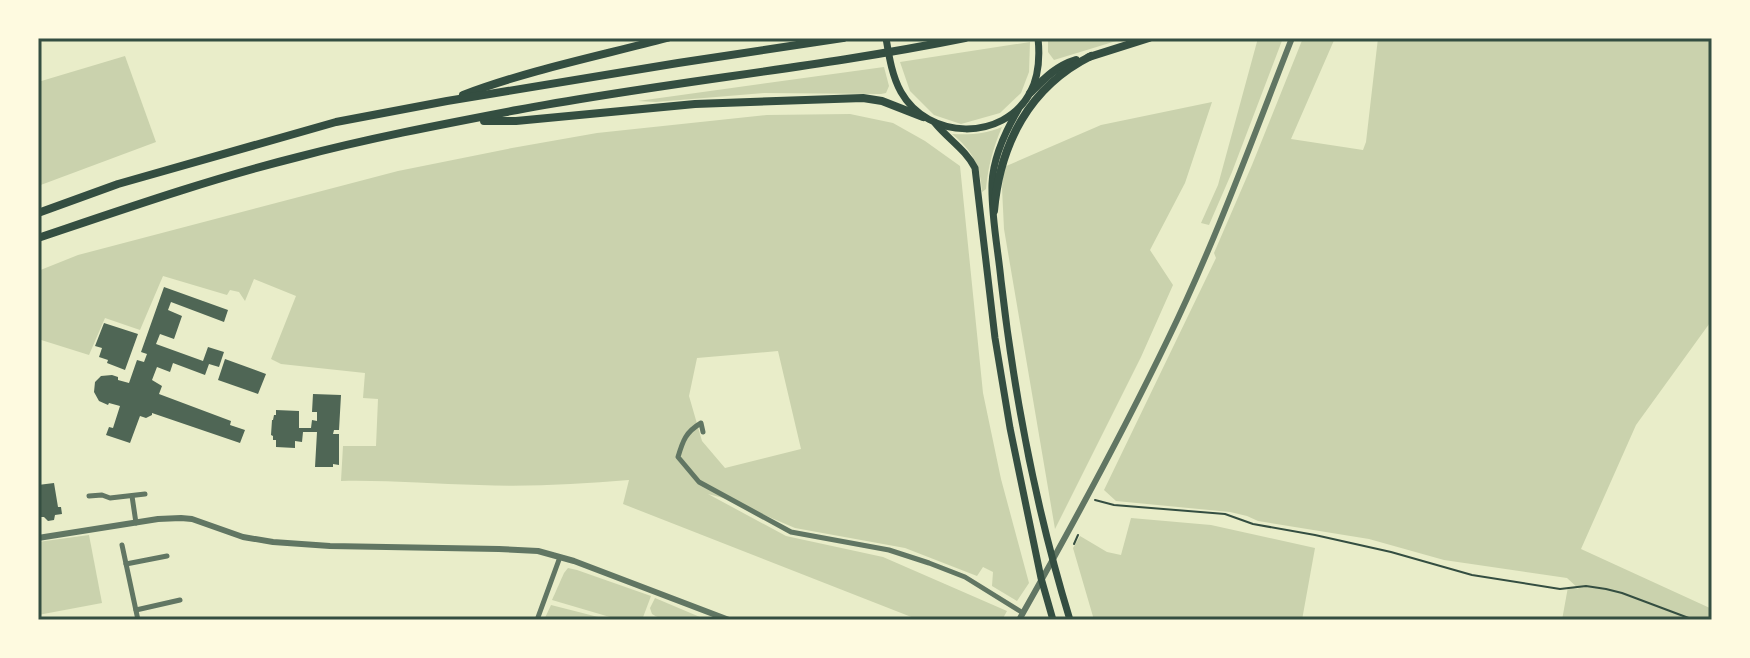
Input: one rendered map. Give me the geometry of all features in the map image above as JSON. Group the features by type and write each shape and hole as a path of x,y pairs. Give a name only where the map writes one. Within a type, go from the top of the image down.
{"highway":[{"path":"447,101 484,87 667,38"},
{"path":"38,213 118,184 321,126 447,101 843,38"},
{"path":"38,238 153,199 297,157 515,110 965,38"},
{"path":"1030,93 1052,71 1067,63 1149,38"},
{"path":"994,211 1003,160 1024,117 1045,88 1074,64 1091,56"},
{"path":"466,121 516,121 695,104 863,98 882,101 923,117"}],"main road":[{"path":"886,38 901,91 923,117 935,123 976,129 1018,110"},
{"path":"1038,38 1037,76 1004,134 992,182 1004,306 1021,419 1046,533 1070,620"},
{"path":"935,123 969,157 975,168 995,338 1031,537 1052,617"}],"street":[{"path":"703,432 701,423 684,436 678,457 699,482 727,499 791,532 889,550 957,573 1021,616 1069,534 1167,341 1227,204 1292,38"},
{"path":"89,496 110,498 145,494"},
{"path":"132,496 136,523"},
{"path":"38,538 181,518 243,537 273,542 538,551 729,620"},
{"path":"122,545 138,620"},
{"path":"126,564 167,556"},
{"path":"537,620 560,557"},
{"path":"136,610 180,600"}],"path":[{"path":"1092,499 1114,505 1225,514 1253,524 1391,552 1493,578 1560,589 1586,586 1606,589 1694,620"},
{"path":"1074,544 1078,535"}],"green space":[{"path":"1048,38 1126,38 1054,60 1048,52"},
{"path":"1258,38 1283,38 1209,225 1201,223 1218,185"},
{"path":"1303,38 1335,38 1291,139 1363,150 1378,38 1712,38 1712,320 1636,425 1581,549 1712,609 1712,620 1562,620 1568,587 1579,589 1567,578 1444,560 1369,539 1258,521 1230,512 1116,501 1104,490 1216,258 1214,253"},
{"path":"1030,42 1029,72 1021,93 1000,113 961,124 934,115 910,91 900,62"},
{"path":"125,56 156,142 38,186 38,82"},
{"path":"884,67 889,86 886,93 881,94 764,93 638,101"},
{"path":"1212,102 1185,183 1150,250 1173,285 1141,357 1055,529 1004,229 1004,167 1101,125"},
{"path":"850,114 893,123 960,166 983,393 1001,479 1029,583 1017,601 992,586 993,572 983,567 977,576 905,548 795,528 708,494 786,536 883,557 1007,611 1002,620 919,620 623,504 629,480 516,486 341,481 343,446 376,446 378,399 363,398 365,373 281,364 271,359 296,296 254,279 245,301 239,292 230,290 227,295 163,276 140,330 105,318 89,355 38,339 38,271 78,255 398,171 597,133 767,115","holes":["778,351 801,449 725,468 702,441 689,396 697,358"]},
{"path":"1002,127 991,158 986,189 982,192 974,159 952,134 978,134"},
{"path":"1131,518 1211,525 1315,548 1302,620 1094,620 1073,548 1080,536 1107,552 1121,555"},
{"path":"89,535 102,603 38,615 38,542"},
{"path":"568,568 651,596 642,620 620,620 552,600"},
{"path":"655,598 707,620 679,621 658,617 652,614 650,608"},
{"path":"551,605 610,620 544,620"}],"building":[{"path":"164,287 228,310 224,322 171,302 168,310 182,316 174,339 160,334 156,344 203,361 208,347 224,352 219,367 209,364 205,375 173,363 170,372 157,367 152,380 162,386 159,394 231,421 230,425 245,430 240,443 152,413 146,418 140,416 130,443 106,435 109,427 113,428 120,406 99,401 94,392 95,382 101,376 112,375 129,383 137,360 144,362 147,354 141,352"},
{"path":"104,323 138,334 125,370 99,357 102,348 95,346"},
{"path":"225,359 266,374 258,394 218,380"},
{"path":"313,394 341,395 339,430 334,430 333,434 339,434 339,465 333,464 333,467 315,467 317,432 303,432 302,442 295,441 295,448 276,447 276,440 271,435 276,410 299,411 299,428 311,428 312,420 317,421 317,412 312,412"},
{"path":"54,483 62,514 48,521 40,517 38,485"}]}
